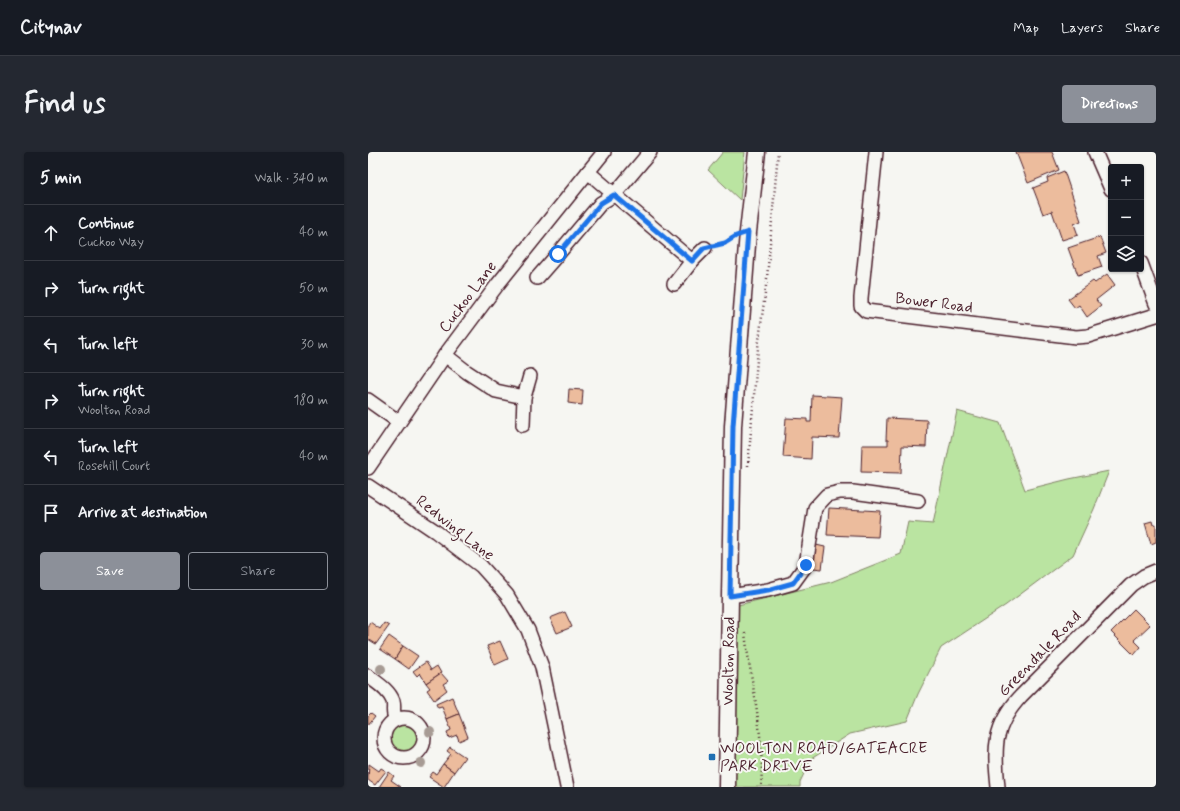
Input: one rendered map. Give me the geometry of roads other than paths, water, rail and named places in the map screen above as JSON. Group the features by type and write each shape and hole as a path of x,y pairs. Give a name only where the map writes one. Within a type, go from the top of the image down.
{"street":[{"name":"Cuckoo Lane","path":"368,468 445,355 498,284 604,152"},
{"path":"537,278 601,203 614,195 650,152"},
{"name":"Woolton Road","path":"727,787 733,426 748,232 757,152"},
{"name":"Bower Road","path":"876,152 860,298 861,306 866,311 1076,337 1088,336 1156,315"},
{"path":"1095,152 1108,182"},
{"path":"588,172 692,261"},
{"path":"674,284 704,248"},
{"path":"1144,271 1156,304"},
{"path":"445,355 467,372 496,391 524,397"},
{"path":"523,425 524,397 530,376"},
{"path":"368,400 399,422"},
{"name":"Redwing Lane","path":"368,486 435,531 481,566 507,595 528,630 542,666 567,787"},
{"path":"730,596 768,590 793,583 806,565 815,508 827,495 840,492 853,492 918,501"},
{"name":"Greendale Road","path":"998,787 995,759 997,740 1002,723 1010,709 1021,696 1131,585 1144,576 1156,571"},
{"path":"368,676 384,688 393,701 393,716 397,719"}],"place":[{"name":"WOOLTON ROAD/GATEACRE PARK DRIVE","path":"712,757"}]}
